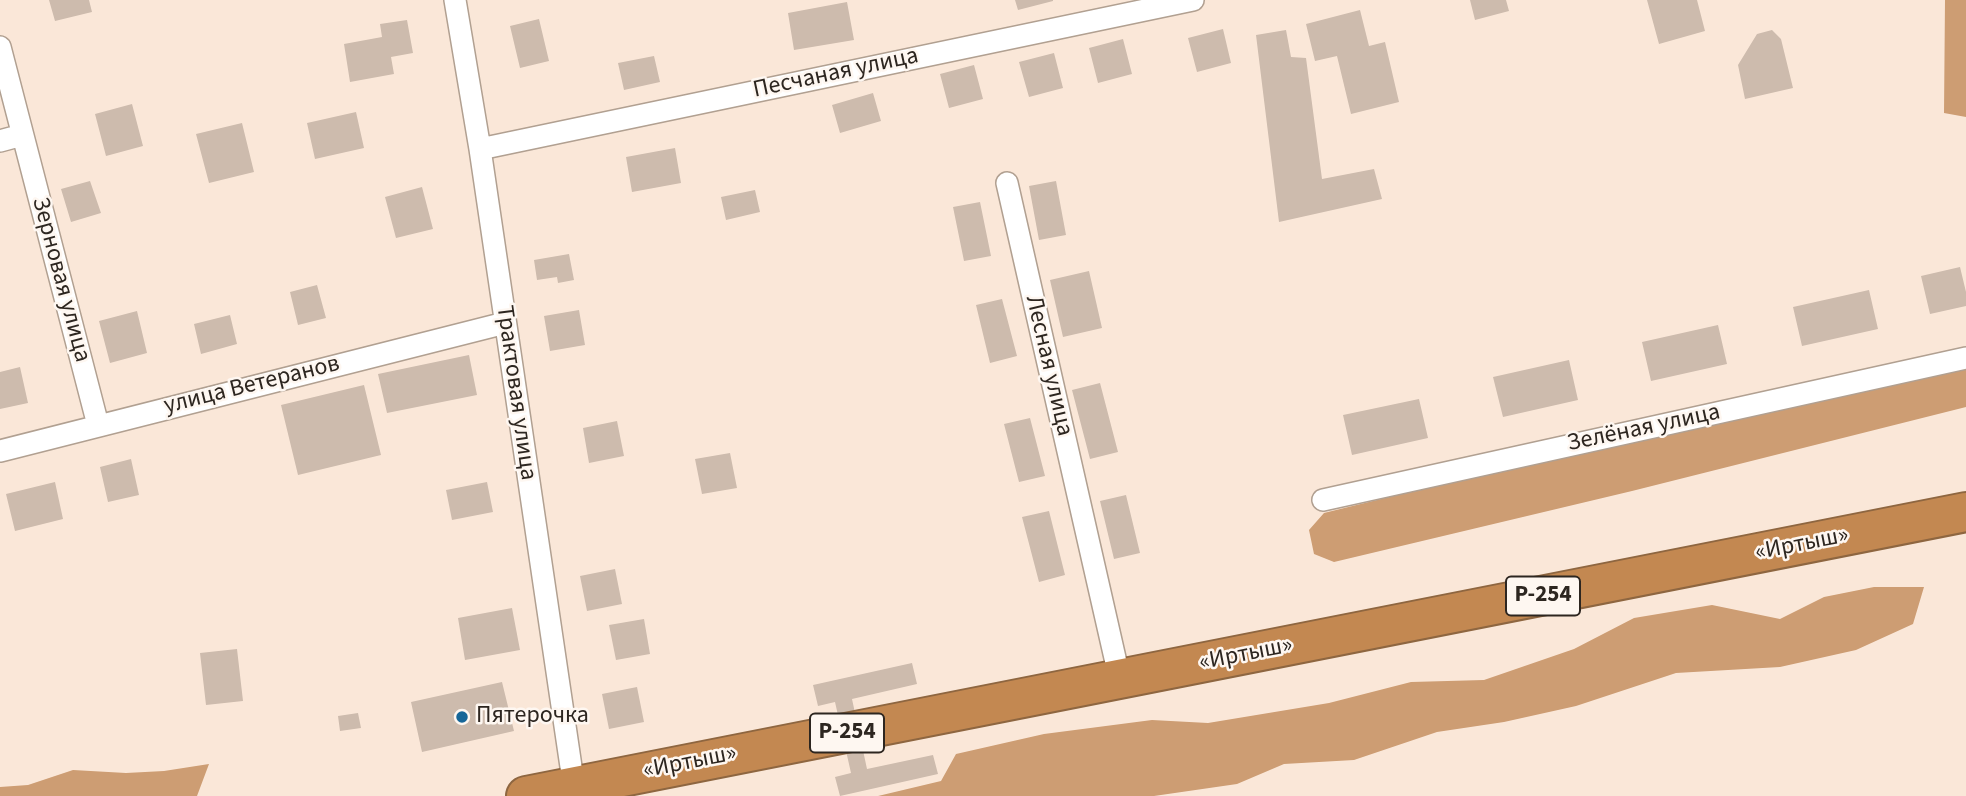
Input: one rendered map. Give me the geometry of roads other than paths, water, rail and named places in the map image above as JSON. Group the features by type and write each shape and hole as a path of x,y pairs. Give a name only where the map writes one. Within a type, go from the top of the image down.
{"highway":[{"name":"«Иртыш»","path":"526,796 573,791 1966,512"}],"street":[{"name":"Трактовая улица","path":"455,0 480,149 573,791"},
{"name":"Песчаная улица","path":"480,149 1193,0"},
{"name":"Зерновая улица","path":"0,47 98,425"},
{"path":"0,141 22,135"},
{"name":"Лесная улица","path":"1007,183 1120,680"},
{"name":"улица Ветеранов","path":"0,451 505,323"},
{"name":"Зелёная улица","path":"1323,500 1966,358"}],"place":[{"name":"Пятерочка","path":"462,717"}]}
